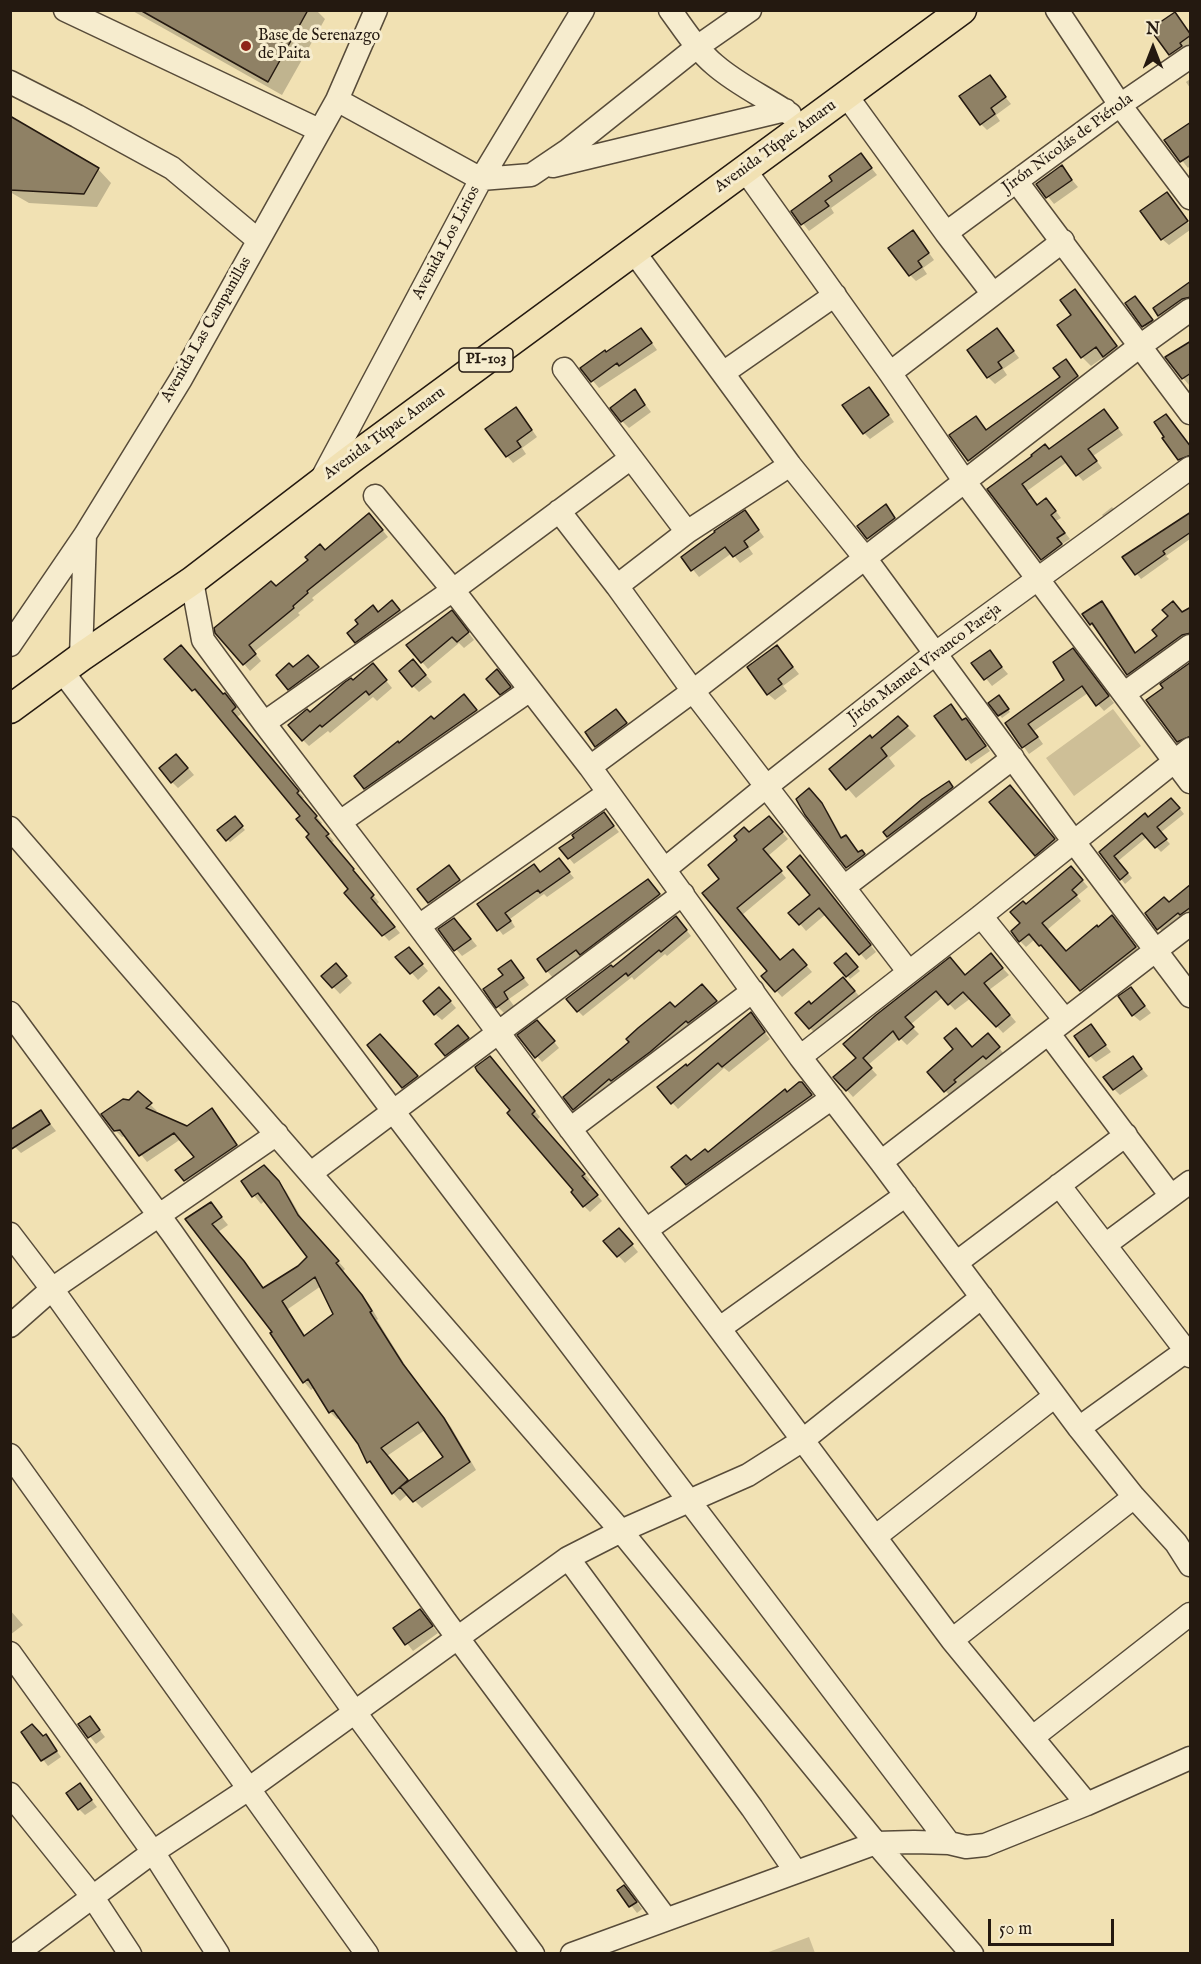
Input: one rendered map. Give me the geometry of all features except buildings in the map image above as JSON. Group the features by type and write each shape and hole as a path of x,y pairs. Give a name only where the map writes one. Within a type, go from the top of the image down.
{"main road":[{"name":"Avenida Túpac Amaru","path":"10,709 192,581 320,482 745,170 798,116 846,95 962,10"}],"street":[{"path":"64,10 319,130"},
{"name":"Avenida Las Campanillas","path":"72,664 85,535 181,379 319,130 338,100 376,10"},
{"name":"Avenida Los Lirios","path":"320,482 481,179 583,10"},
{"path":"670,10 697,47 714,65 737,82 798,116"},
{"path":"338,100 481,179 531,175 568,150 697,47 750,10"},
{"path":"1057,10 1120,105 1191,198"},
{"name":"Jirón Nicolás de Piérola","path":"946,233 1120,105 1191,57"},
{"path":"10,82 172,168 258,240"},
{"path":"846,95 993,294"},
{"path":"542,168 798,116"},
{"path":"745,170 890,372 965,482 1125,693 1183,755 1191,782"},
{"path":"1017,182 1191,413"},
{"path":"890,372 1063,242"},
{"path":"634,252 790,465 865,558 1074,842 1191,996"},
{"path":"723,373 835,295"},
{"path":"590,767 693,691 1140,346 1191,310"},
{"path":"564,369 687,532"},
{"path":"264,723 453,590 631,458"},
{"path":"617,586 687,532 790,465"},
{"name":"Jirón Manuel Vivanco Pareja","path":"665,869 936,654 1191,468"},
{"path":"375,496 453,590 590,767 800,1057 1079,1428 1134,1497 1183,1537 1191,1565"},
{"path":"559,511 693,691 908,971"},
{"path":"10,645 85,535"},
{"path":"192,581 203,640 952,1640 1088,1804"},
{"path":"1125,693 1191,646"},
{"path":"72,664 393,1111 949,1843"},
{"path":"340,822 530,690"},
{"path":"800,1057 1183,755"},
{"path":"844,887 1013,758"},
{"path":"419,926 608,793"},
{"path":"10,828 621,1531 876,1843 972,1953"},
{"path":"311,1173 683,894"},
{"path":"981,916 1057,1027 1126,1135 1172,1196"},
{"path":"881,1162 1191,924"},
{"path":"570,1129 753,992"},
{"path":"10,1013 159,1215 459,1638 666,1919"},
{"path":"646,1230 832,1098"},
{"path":"10,1326 52,1289 277,1134"},
{"path":"956,1263 1126,1135"},
{"path":"1105,1245 1191,1182"},
{"path":"1059,1185 1189,1351 1079,1428"},
{"path":"720,1328 906,1195"},
{"path":"10,1234 52,1289 354,1711 533,1953"},
{"path":"16,1953 153,1852 250,1788 568,1558 621,1531 748,1475 803,1440 982,1297"},
{"path":"876,1537 1055,1396"},
{"path":"10,1455 367,1953"},
{"path":"952,1640 1134,1497"},
{"path":"568,1558 752,1808 796,1872"},
{"path":"1033,1737 1191,1614"},
{"path":"10,1653 153,1852 218,1953"},
{"path":"572,1953 876,1843 949,1843 966,1847 985,1845 1088,1804 1191,1758"},
{"path":"12,1800 92,1896 130,1953"}],"shaded area":[{"path":"1113,709 1141,746 1074,796 1046,758"},
{"path":"809,1937 815,1953 766,1953"}],"place":[{"name":"Base de Serenazgo de Paita","path":"246,46"}]}
